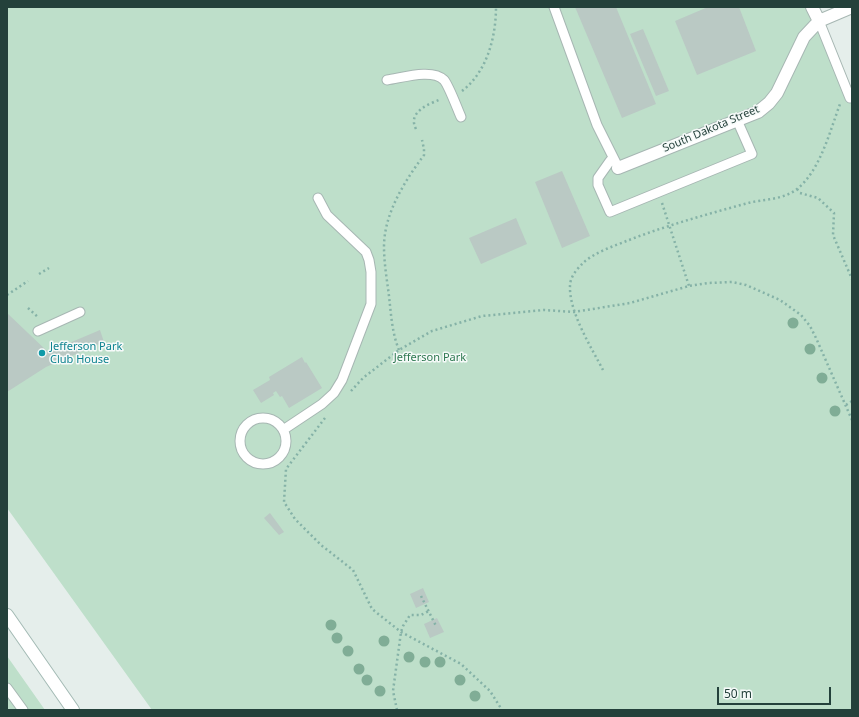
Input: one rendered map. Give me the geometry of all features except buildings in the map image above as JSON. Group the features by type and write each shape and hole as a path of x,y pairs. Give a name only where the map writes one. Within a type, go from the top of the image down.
{"street":[{"path":"812,7 819,21"},
{"name":"South Dakota Street","path":"614,164 758,112 768,104 777,93 804,37 819,21 852,7"},
{"path":"7,615 73,710"}],"lane":[{"path":"554,7 597,125 614,164 598,178 598,185 610,212 752,154 737,120"},
{"path":"819,21 850,98"},
{"path":"387,80 424,74 437,76 444,81 461,117"},
{"path":"283,430 322,404 334,393 342,380 371,304 371,272 366,252 327,215 318,198"},
{"path":"38,331 80,312"},
{"path":"265,417 272,419 279,424 283,430 286,437 286,445 278,458 264,464 249,460 243,454 239,440 241,432 250,421 265,417"},
{"path":"7,688 23,710"}],"path":[{"path":"416,129 414,120 416,114 421,109 427,105 462,91 469,86 478,75 486,60 491,44 496,7"},
{"path":"603,370 574,312 570,286 576,271 584,262 618,245 670,225 752,202 777,198 790,194 797,189 812,172 821,155 846,86"},
{"path":"399,350 393,331 385,259 385,234 391,212 402,187 424,154 422,140"},
{"path":"797,189 800,193 818,198 834,213 833,235 852,279"},
{"path":"665,210 690,286"},
{"path":"40,274 49,268"},
{"path":"7,295 28,281"},
{"path":"348,393 363,378 399,350 432,330 482,316 537,310 574,312 630,303 690,286 708,283 732,282 746,285 780,300 800,315 813,332 852,420"},
{"path":"28,308 39,318"},
{"path":"846,405 852,401"},
{"path":"329,414 286,469 284,502 295,519 321,545 353,570 372,609 401,632 461,664 490,691 502,710"},
{"path":"422,596 436,626"},
{"path":"397,710 393,691 401,632 410,615 421,615 428,611"}],"green space":[{"name":"Jefferson Park","path":"7,7 807,7 852,97 852,710 152,710 7,508"},
{"path":"7,656 45,710 7,710"}],"place":[{"name":"Jefferson Park Club House","path":"42,353"}]}
